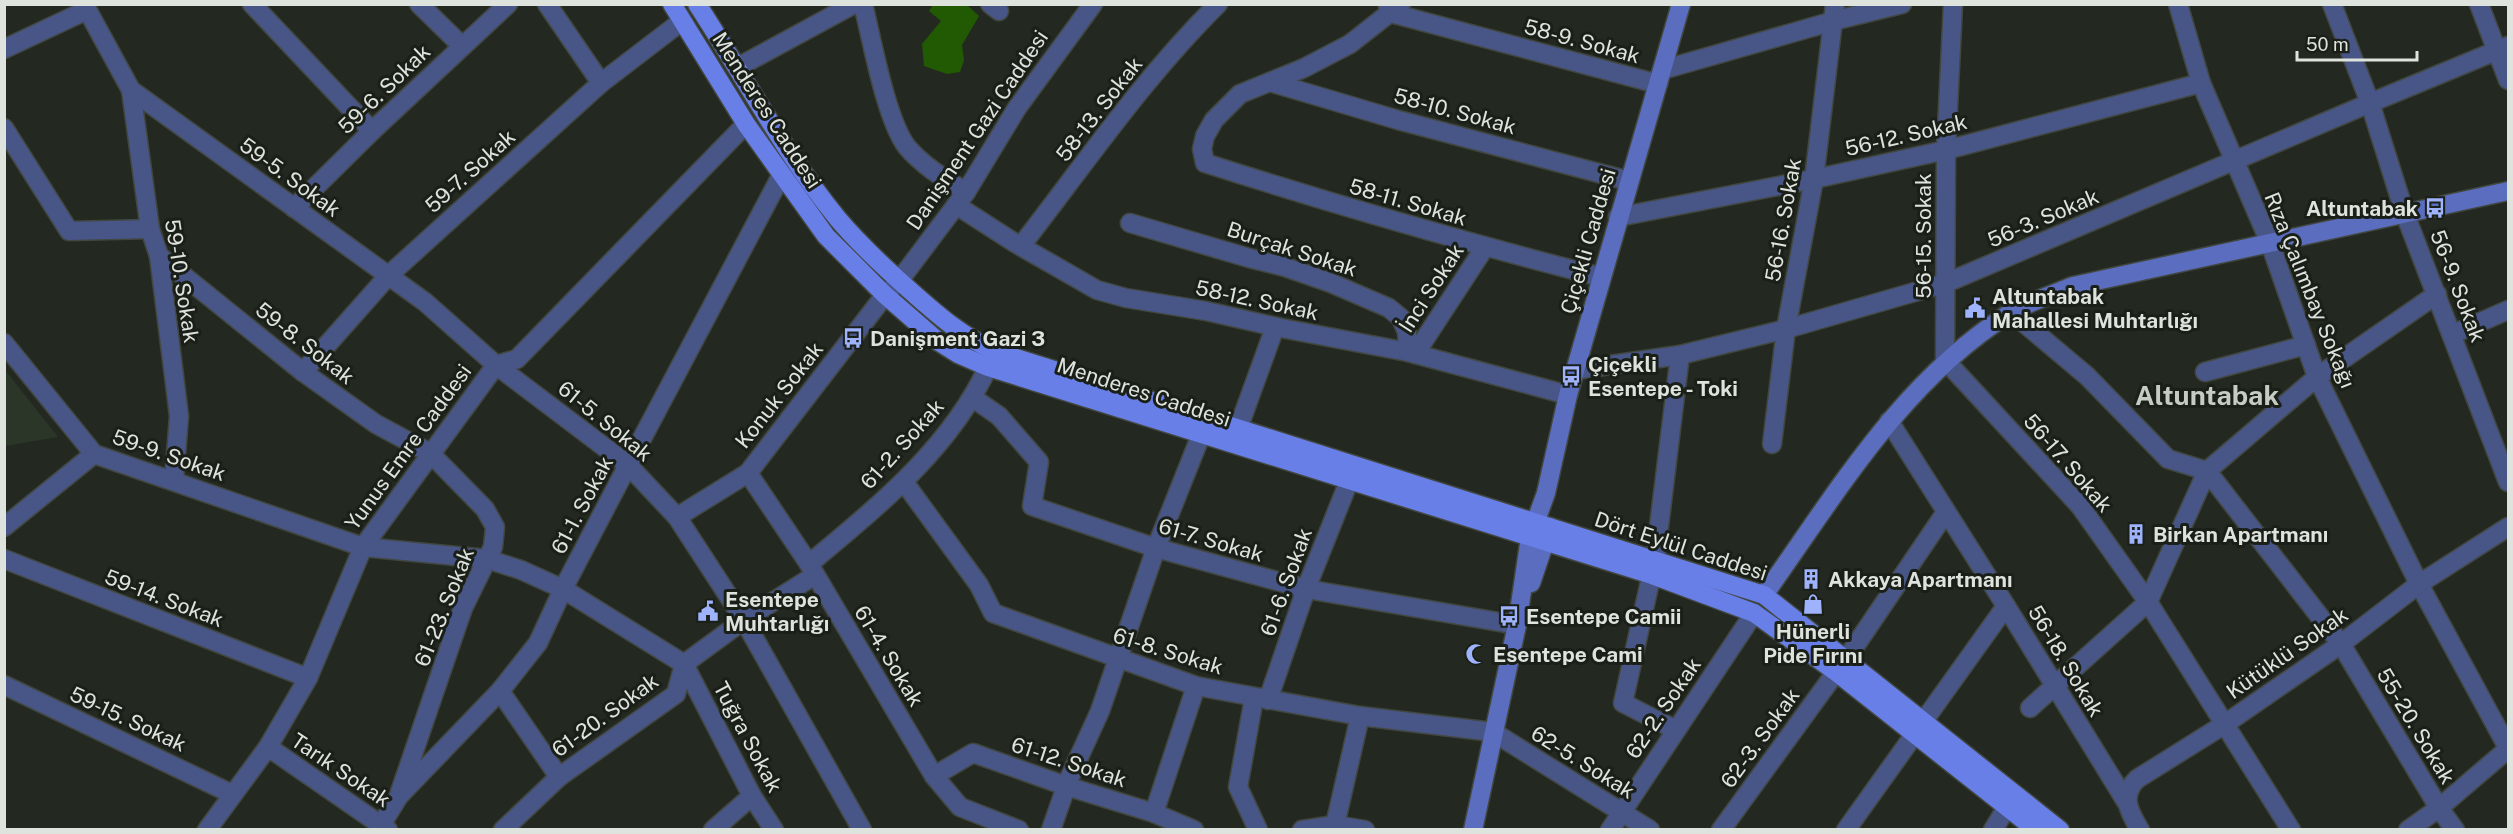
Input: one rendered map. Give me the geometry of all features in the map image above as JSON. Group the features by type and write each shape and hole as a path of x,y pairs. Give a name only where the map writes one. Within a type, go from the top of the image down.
{"main road":[{"name":"Menderes Caddesi","path":"672,4 781,177 826,236 885,295 939,342 958,354 988,367 1349,481 1540,531"},
{"name":"Menderes Caddesi","path":"697,4 796,159 839,220 899,281 968,339 994,351 1238,429 1540,531"},
{"name":"Dört Eylül Caddesi","path":"1540,531 1653,567 1764,595 1841,665 2036,830"},
{"name":"Dört Eylül Caddesi","path":"1653,567 1754,613 1841,665"},
{"name":"Dört Eylül Caddesi","path":"1919,729 2060,830"}],"street":[{"path":"252,4 372,131"},
{"path":"419,4 462,46"},
{"name":"59-6. Sokak","path":"294,208 372,131 508,4"},
{"path":"547,4 601,83"},
{"path":"738,67 854,4"},
{"name":"58-12. Sokak","path":"863,4 894,121 906,146 961,199 1021,246 1096,290 1126,298 1206,311 1275,327 1412,353 1568,394"},
{"name":"Danişment Gazi Caddesi","path":"899,281 961,199 1017,108 1093,4"},
{"name":"58-13. Sokak","path":"1021,246 1156,73 1193,28 1218,4"},
{"name":"Çiçekli Caddesi","path":"1473,830 1492,732 1540,531 1568,394 1681,4"},
{"path":"1660,77 1834,13 1902,4"},
{"name":"56-15. Sokak","path":"1946,360 1946,150 1953,4"},
{"name":"Rıza Çalımbay Sokağı","path":"2178,4 2201,83 2233,162 2270,243 2318,377 2419,584 2508,749"},
{"name":"56-9. Sokak","path":"2332,4 2370,103 2405,214 2508,482"},
{"path":"2479,4 2503,49 2508,80"},
{"path":"4,48 86,7"},
{"name":"59-5. Sokak","path":"86,7 130,90 425,302 496,365"},
{"path":"1270,82 1350,44 1393,7"},
{"name":"58-9. Sokak","path":"1393,7 1660,77"},
{"name":"56-16. Sokak","path":"1772,444 1786,329 1814,180 1834,13"},
{"name":"59-7. Sokak","path":"303,372 389,275 601,83 682,21"},
{"name":"56-3. Sokak","path":"1575,370 1680,356 1786,329 1946,283 2503,49"},
{"name":"58-11. Sokak","path":"1270,82 1240,94 1214,120 1205,136 1202,149 1205,163 1308,196 1485,247 1601,277"},
{"name":"58-10. Sokak","path":"1270,82 1398,120 1629,181"},
{"name":"56-12. Sokak","path":"1618,216 1814,180 1946,150 2201,83"},
{"name":"59-10. Sokak","path":"130,90 150,229 159,256 178,416 174,480"},
{"name":"Yunus Emre Caddesi","path":"207,830 268,747 308,678 363,547 496,365 517,359 746,124"},
{"path":"4,128 69,231 150,229"},
{"name":"61-1. Sokak","path":"382,828 399,796 500,691 538,643 563,589 781,177"},
{"path":"1764,595 1889,422 1946,360 2011,312 2073,286 2508,191"},
{"name":"Burçak Sokak","path":"1130,223 1285,267 1331,283 1389,308 1401,318 1412,353"},
{"name":"İnci Sokak","path":"1412,353 1485,247"},
{"name":"59-8. Sokak","path":"159,256 303,372 376,424 430,453"},
{"name":"Konuk Sokak","path":"677,517 748,473 885,295 899,281"},
{"path":"2030,708 2148,602 2207,471 2318,377 2437,294"},
{"path":"2453,334 2508,309"},
{"path":"2011,312 2087,376 2168,459 2207,471"},
{"path":"1238,429 1275,327"},
{"name":"59-9. Sokak","path":"4,343 94,454 363,547 487,559 521,570 563,589 684,664"},
{"path":"2205,372 2306,345"},
{"path":"1676,730 1623,703 1653,567 1680,356"},
{"name":"56-17. Sokak","path":"1946,360 2080,506 2148,602 2291,830"},
{"name":"61-5. Sokak","path":"496,365 628,465 677,517 744,620 862,830"},
{"name":"61-2. Sokak","path":"812,570 904,482 973,398 988,367"},
{"name":"61-7. Sokak","path":"973,398 999,416 1039,462 1032,506 1156,548 1306,589 1517,626"},
{"name":"56-18. Sokak","path":"1889,422 2127,803"},
{"path":"1051,830 1066,786 1100,711 1156,548 1201,435"},
{"name":"61-23. Sokak","path":"399,796 463,608 493,547 495,527 485,509 430,453"},
{"path":"4,527 94,454"},
{"name":"55-20. Sokak","path":"2207,471 2341,644 2439,808 2455,830"},
{"name":"61-4. Sokak","path":"748,473 812,570 934,776 960,807 1019,830"},
{"name":"61-6. Sokak","path":"1258,830 1239,787 1261,699 1349,481"},
{"name":"61-8. Sokak","path":"904,482 979,585 993,613 1196,686 1360,716 1492,732"},
{"name":"62-3. Sokak","path":"1721,830 1841,665 1946,512"},
{"name":"Kütüklü Sokak","path":"2127,803 2128,791 2137,778 2225,724 2341,644 2419,584 2508,527"},
{"name":"59-14. Sokak","path":"4,559 308,678"},
{"name":"61-20. Sokak","path":"503,830 559,777 676,694 684,664 812,570"},
{"path":"1846,830 2006,606"},
{"name":"62-2. Sokak","path":"1610,830 1754,613"},
{"name":"Tuğra Sokak","path":"684,664 752,796 774,830"},
{"name":"59-15. Sokak","path":"4,685 232,794"},
{"path":"1154,813 1196,686"},
{"path":"500,691 559,777"},
{"path":"1334,827 1360,716"},
{"name":"62-5. Sokak","path":"1492,732 1650,830"},
{"name":"Tarık Sokak","path":"268,747 382,828"},
{"path":"2408,830 2439,808 2508,749"},
{"name":"61-12. Sokak","path":"934,776 973,753 1066,786 1154,813 1194,830"},
{"path":"713,830 752,796"},
{"path":"2127,803 2140,830"},
{"path":"1993,830 2007,807"},
{"path":"1302,830 1334,827 1365,830"}],"shaded area":[{"path":"5,370 58,437 5,446"}],"green space":[{"path":"933,5 967,5 979,16 962,45 964,60 960,72 947,74 924,66 922,44 941,21 929,11"}],"place":[{"name":"Altuntabak","path":"2435,208"},
{"name":"Altuntabak Mahallesi Muhtarlığı","path":"1975,308"},
{"name":"Danişment Gazi 3","path":"853,338"},
{"name":"Çiçekli Esentepe - Toki","path":"1571,376"},
{"name":"Birkan Apartmanı","path":"2136,534"},
{"name":"Akkaya Apartmanı","path":"1811,579"},
{"name":"Hünerli Pide Fırını","path":"1813,604"},
{"name":"Esentepe Muhtarlığı","path":"708,611"},
{"name":"Esentepe Camii","path":"1509,616"},
{"name":"Esentepe Cami","path":"1476,654"}],"district":[{"name":"Altuntabak","path":"2207,395"}]}
